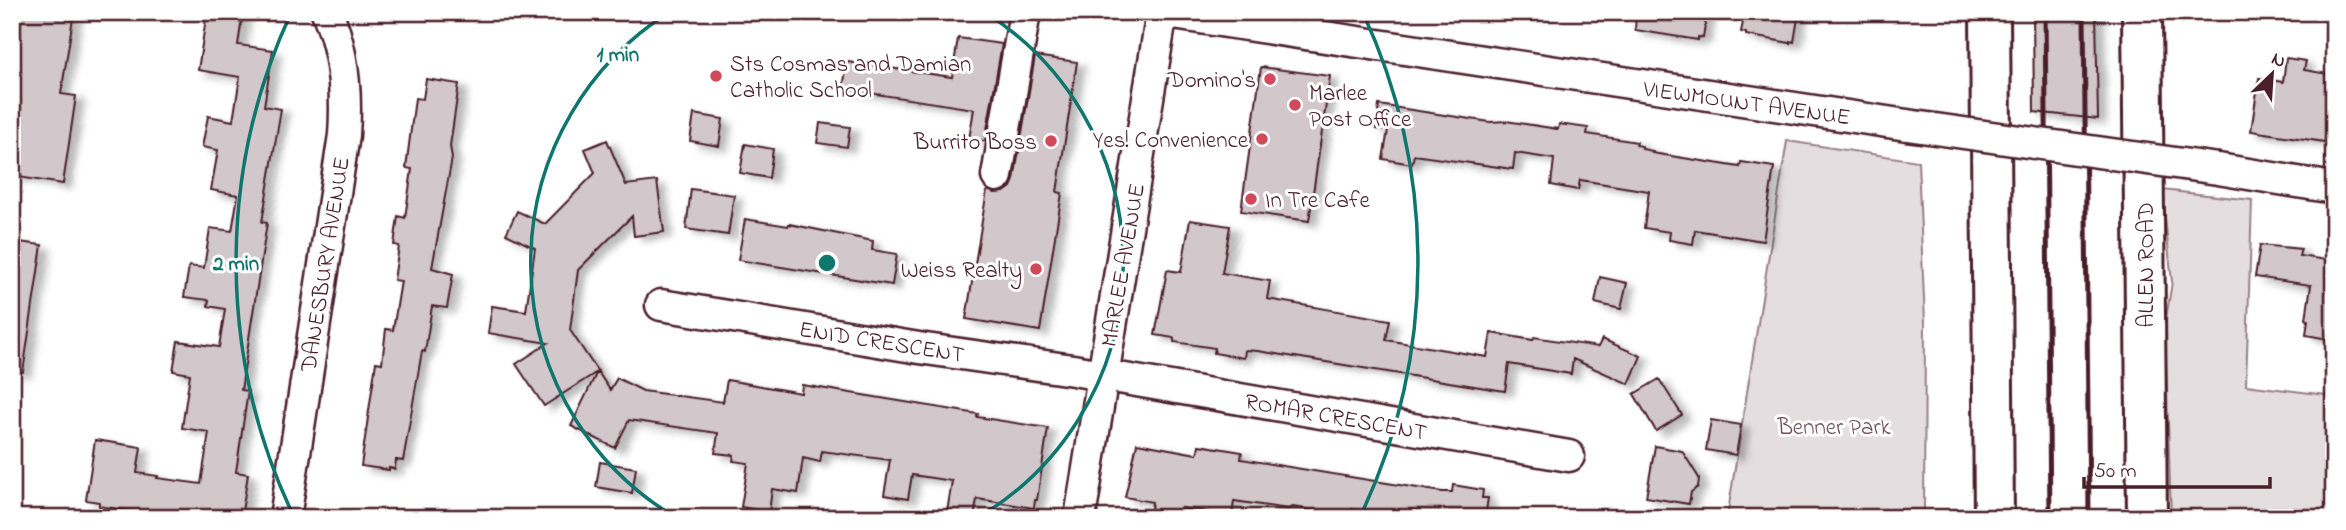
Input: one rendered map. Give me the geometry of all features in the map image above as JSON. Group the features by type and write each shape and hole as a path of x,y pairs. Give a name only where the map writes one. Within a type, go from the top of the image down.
{"highway":[{"path":"1990,12 1994,518"},
{"name":"ALLEN ROAD","path":"2142,12 2147,518"}],"street":[{"name":"DANESBURY AVENUE","path":"285,518 344,135 344,79 339,48 327,12"},
{"path":"997,176 1025,12"},
{"name":"VIEWMOUNT AVENUE","path":"1161,12 1249,19 1906,125 2334,188"},
{"name":"MARLEE AVENUE","path":"1080,518 1137,177 1161,12"},
{"name":"ENID CRESCENT","path":"662,305 1103,376"},
{"name":"ROMAR CRESCENT","path":"1103,376 1569,456"}],"green space":[{"name":"Benner Park","path":"1787,141 1918,161 1925,322 1924,518 1727,518"},
{"path":"2162,190 2252,200 2246,385 2334,396 2334,518 2171,518 2165,325 2172,282"}],"building":[{"path":"16,12 74,12 61,94 76,96 63,184 12,176 12,38"},
{"path":"207,12 243,12 238,45 273,50 264,106 281,109 262,222 267,223 241,390 248,391 236,472 248,474 241,518 177,518 99,506 99,502 86,500 95,440 141,447 137,473 201,484 209,432 182,428 190,374 173,371 178,341 219,347 225,309 208,306 209,300 184,297 189,266 204,268 210,228 232,231 238,195 211,190 218,150 202,147 208,116 233,121 240,77 198,70"},
{"path":"1636,12 1707,12 1703,38 1698,37 1698,40 1635,30"},
{"path":"1745,12 1799,12 1794,42 1741,32"},
{"path":"2033,12 2096,12 2098,119 2034,112"},
{"path":"958,38 1002,44 985,141 969,139 974,109 843,89 847,62 952,77"},
{"path":"1035,56 1077,62 1057,192 1062,193 1040,331 966,319 987,190 1004,192 1011,187 1014,180"},
{"path":"2286,58 2306,61 2304,70 2334,75 2334,113 2329,113 2325,142 2251,131 2259,78 2283,82"},
{"path":"1261,67 1330,76 1309,221 1241,211"},
{"path":"426,79 459,84 450,146 452,158 432,268 453,274 447,308 432,306 403,461 396,460 395,469 389,470 361,466 376,362 382,363 386,329 393,330 401,281 394,280 399,246 394,245 398,216 405,218 412,169 406,168 415,98 423,99"},
{"path":"1379,105 1490,122 1506,121 1558,129 1559,124 1588,128 1587,134 1637,142 1636,145 1653,151 1652,153 1740,167 1741,162 1774,167 1763,241 1695,230 1693,244 1669,240 1670,232 1644,228 1649,191 1580,180 1578,190 1551,185 1554,159 1515,153 1513,169 1414,155 1412,164 1383,159 1388,130 1376,129"},
{"path":"694,114 723,119 719,146 690,141"},
{"path":"820,123 850,127 847,147 817,143"},
{"path":"607,140 626,185 657,181 664,232 634,236 632,216 578,270 570,330 610,390 617,378 643,391 723,402 727,380 801,393 802,385 1048,428 1034,508 977,499 974,518 946,518 952,481 912,475 908,499 884,495 890,460 822,451 820,462 803,458 798,493 772,489 769,512 741,507 748,463 733,461 734,455 715,453 718,433 629,420 615,448 571,426 597,372 544,406 516,364 548,343 488,333 492,306 526,311 535,248 506,234 517,211 545,224 595,173 585,149"},
{"path":"745,144 773,149 769,178 740,173"},
{"path":"691,189 734,195 728,235 686,229"},
{"path":"745,219 788,226 789,224 873,241 872,250 897,254 892,285 738,260"},
{"path":"1190,220 1230,226 1222,273 1270,281 1267,299 1390,320 1386,340 1487,357 1491,333 1598,347 1602,339 1641,356 1629,384 1573,359 1571,374 1509,364 1505,391 1258,351 1245,350 1244,358 1214,353 1215,348 1174,342 1174,338 1155,335 1167,270 1181,272"},
{"path":"12,241 42,245 23,372 12,371"},
{"path":"2260,245 2301,249 2299,256 2334,261 2334,340 2306,335 2311,285 2255,277"},
{"path":"1600,277 1627,283 1621,309 1595,303"},
{"path":"1659,379 1682,415 1656,431 1634,394"},
{"path":"1711,420 1741,425 1736,455 1706,450"},
{"path":"1137,443 1197,454 1199,445 1242,452 1241,459 1442,492 1452,492 1453,485 1483,490 1482,498 1488,498 1485,518 1403,518 1352,509 1350,517 1293,507 1288,509 1234,501 1232,516 1182,508 1180,518 1150,518 1152,502 1125,497"},
{"path":"1655,446 1682,451 1699,478 1698,487 1691,492 1689,504 1646,497"},
{"path":"600,462 636,468 632,493 596,487"}],"railway":[{"path":"2045,12 2050,518"},
{"path":"2084,12 2089,518"}],"place":[{"name":"Sts Cosmas and Damian Catholic School","path":"716,76"},
{"name":"Domino's","path":"1270,79"},
{"name":"Marlee Post Office","path":"1295,105"},
{"name":"Yes! Convenience","path":"1262,139"},
{"name":"Burrito Boss","path":"1051,141"},
{"name":"In Tre Cafe","path":"1251,199"},
{"name":"Weiss Realty","path":"1036,269"}]}
